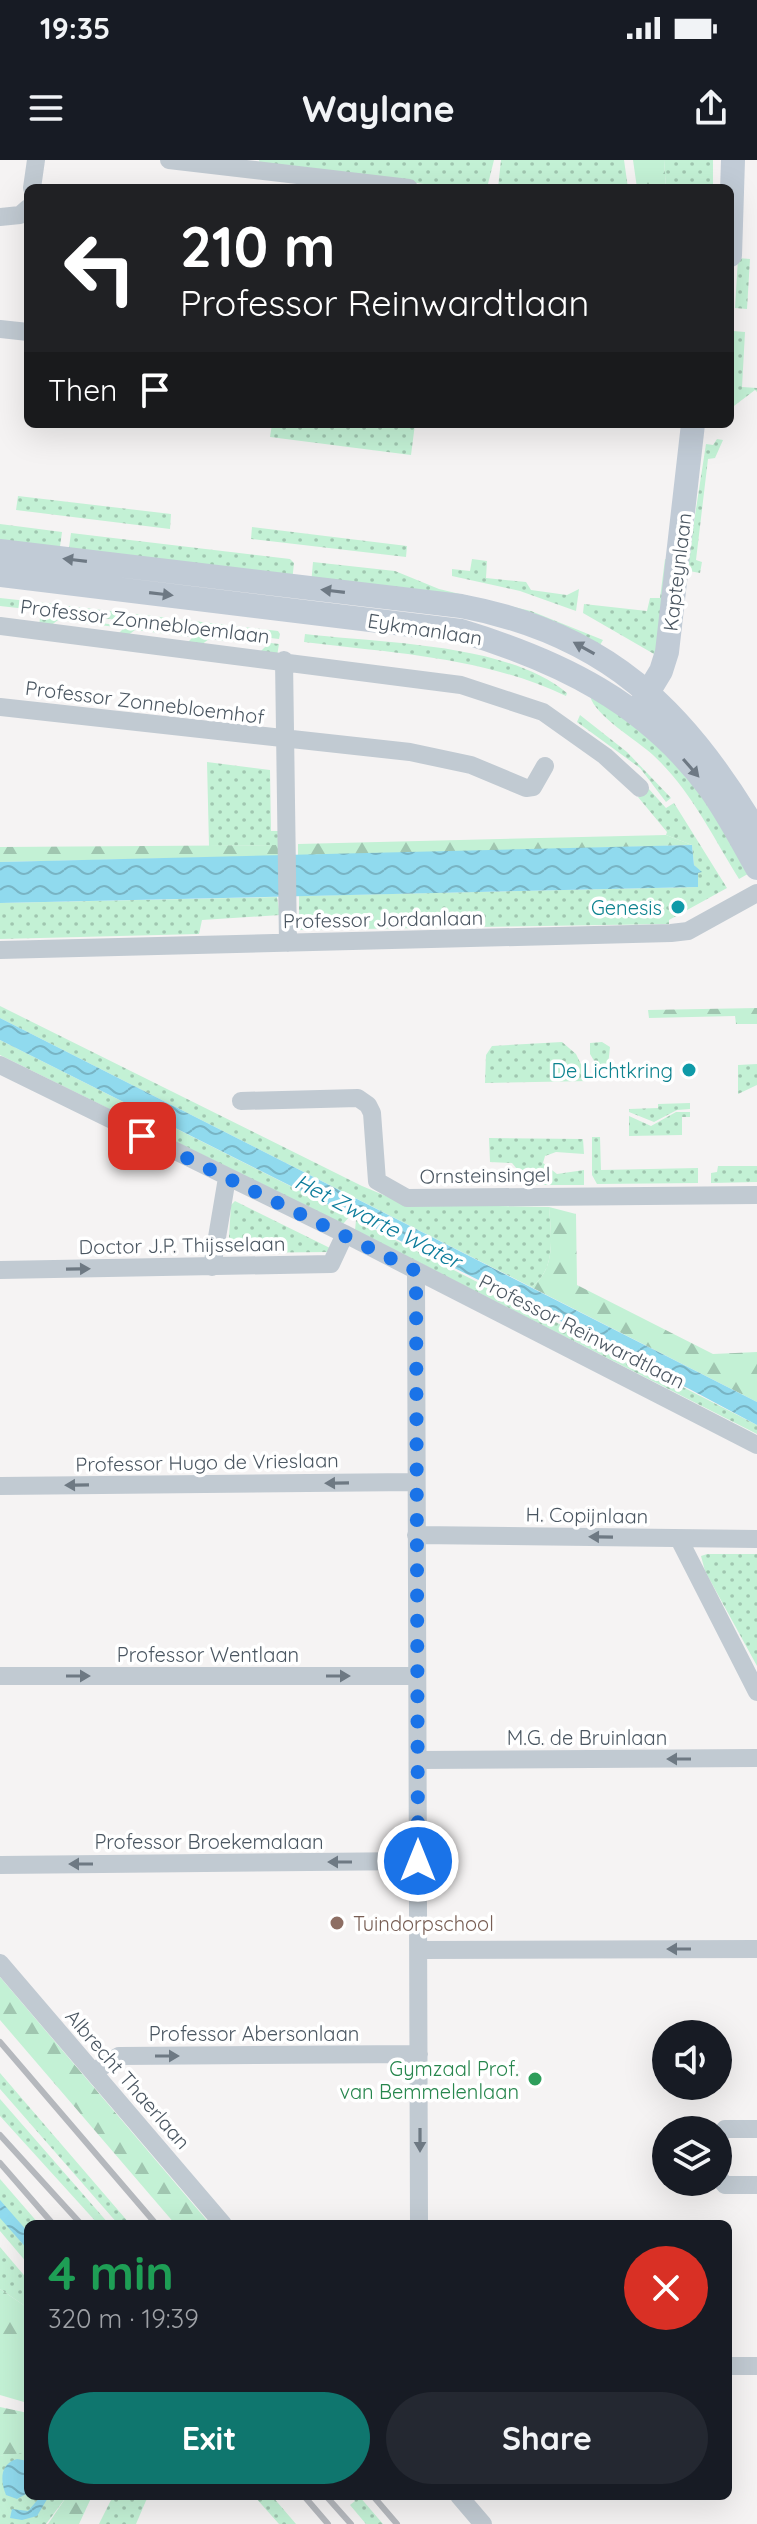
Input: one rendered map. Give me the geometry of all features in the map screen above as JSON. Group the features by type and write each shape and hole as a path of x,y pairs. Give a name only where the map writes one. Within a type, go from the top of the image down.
{"main road":[{"path":"732,184 733,160"},
{"name":"Kapteynlaan","path":"642,702 667,652 693,428"},
{"name":"Eykmanlaan","path":"0,551 461,606 512,616 561,635 605,659 642,702 702,749 752,837 757,868"},
{"name":"Eykmanlaan","path":"0,575 461,631 528,651 589,682 642,702"}],"street":[{"path":"33,184 36,160"},
{"path":"169,160 375,184"},
{"path":"0,217 20,215 24,212"},
{"path":"0,329 24,332"},
{"name":"Professor Zonnebloemlaan","path":"0,626 461,685 518,703 567,727 640,788"},
{"name":"Professor Zonnebloemlaan","path":"284,660 288,943"},
{"name":"Professor Zonnebloemhof","path":"0,707 284,741"},
{"path":"284,741 410,752 471,765 526,788 533,787 545,766"},
{"name":"Professor Jordanlaan","path":"0,950 671,933 688,931 757,893"},
{"name":"Professor Reinwardtlaan","path":"0,1065 345,1234 757,1445"},
{"name":"Ornsteinsingel","path":"241,1101 358,1098 368,1105 372,1113 377,1181 407,1198 757,1195"},
{"path":"212,1267 227,1178"},
{"name":"Doctor J.P. Thijsselaan","path":"0,1270 331,1264 345,1234"},
{"path":"416,1271 419,2220"},
{"name":"Professor Hugo de Vrieslaan","path":"0,1486 415,1482"},
{"name":"H. Copijnlaan","path":"416,1535 757,1539"},
{"path":"679,1539 757,1692"},
{"name":"Professor Wentlaan","path":"0,1676 417,1676"},
{"name":"M.G. de Bruinlaan","path":"418,1760 757,1758"},
{"name":"Professor Broekemalaan","path":"0,1865 418,1861"},
{"path":"419,1950 757,1949"},
{"name":"Albrecht Thaerlaan","path":"0,1963 220,2220"},
{"name":"Professor Abersonlaan","path":"93,2072 119,2056 419,2054"},
{"path":"757,2129 725,2129 719,2136 719,2178 725,2185 757,2185"},
{"path":"732,2366 757,2366"},
{"path":"462,2500 483,2524"}],"green space":[{"path":"259,160 494,160 488,184 424,184 260,164"},
{"path":"501,160 624,160 627,184 498,184"},
{"path":"633,160 664,160 666,184 636,184"},
{"path":"664,160 713,160 713,184 666,184"},
{"path":"738,258 750,259 747,309 735,308"},
{"path":"734,331 745,332 742,387 757,388 757,392 755,390 734,406"},
{"path":"271,428 414,428 411,455 270,437"},
{"path":"717,439 723,440 715,458 708,459 696,560 702,562 700,573 689,571 688,561 706,444 713,445"},
{"path":"18,496 171,514 170,529 16,510"},
{"path":"0,524 62,532 59,554 0,548"},
{"path":"252,527 407,546 406,557 251,539"},
{"path":"71,533 290,559 294,563 292,582 68,555"},
{"path":"472,559 487,561 486,578 526,582 531,590 567,595 579,589 576,611 520,591 452,576 452,569 470,571"},
{"path":"665,559 669,560 659,644 654,654 583,613 584,604 647,611 650,598 660,598"},
{"path":"313,562 395,571 439,589 531,611 603,640 597,650 572,636 311,585"},
{"path":"0,598 55,604 54,612 0,606"},
{"path":"60,605 278,631 280,634 279,639 59,613"},
{"path":"40,616 279,644 277,656 258,654 267,645 209,639 197,648 183,647 193,637 135,630 123,639 116,636 124,628 58,620 45,630 39,630"},
{"path":"305,634 405,643 478,655 542,676 567,693 566,696 503,673 438,658 304,642"},
{"path":"590,696 616,708 663,746 703,795 753,871 739,879 700,814 666,768 600,712"},
{"path":"580,715 627,752 671,798 666,802 640,768 577,722"},
{"path":"207,762 270,770 271,831 278,831 278,845 209,846"},
{"path":"648,788 666,808 674,803 727,888 669,920 669,924 299,930 299,896 698,887 698,873 701,872 694,865 692,845 666,835 667,832 638,797"},
{"path":"666,835 692,845 298,857 298,844"},
{"path":"278,845 278,856 0,862 0,847"},
{"path":"277,897 280,915 202,920 199,934 0,939 0,903"},
{"path":"0,1006 362,1186 405,1204 549,1207 550,1250 545,1271 531,1287 0,1018"},
{"path":"757,1008 757,1024 736,1024 735,1016 649,1018 648,1010"},
{"path":"0,1040 350,1216 343,1224 0,1055"},
{"path":"562,1042 576,1054 589,1081 485,1083 486,1055 492,1046"},
{"path":"602,1042 610,1047 608,1066 596,1064 590,1054 590,1043"},
{"path":"757,1064 757,1085 738,1094 738,1065"},
{"path":"690,1103 690,1109 677,1110 654,1122 629,1112 629,1109 658,1108 658,1104"},
{"path":"676,1112 690,1112 690,1117 682,1117 682,1135 629,1136 629,1116 651,1126"},
{"path":"592,1137 600,1137 601,1170 698,1168 698,1183 597,1184 592,1175"},
{"path":"489,1138 583,1139 584,1154 556,1152 545,1156 543,1163 557,1174 584,1170 584,1185 530,1185 512,1163 490,1162"},
{"path":"718,1166 757,1166 757,1182 711,1183 711,1173 717,1172"},
{"path":"235,1201 332,1249 330,1252 228,1253 231,1205"},
{"path":"549,1207 576,1214 577,1285 713,1354 757,1352 757,1402 531,1287 539,1280 549,1261"},
{"path":"356,1220 757,1425 757,1434 355,1230"},
{"path":"757,1554 757,1666 705,1571 701,1556"},
{"path":"0,1977 207,2220 172,2220 0,2020"},
{"path":"0,2073 127,2220 115,2220 0,2089"},
{"path":"0,2099 106,2220 94,2220 0,2116"},
{"path":"0,2179 36,2220 24,2220 24,2259 0,2231"},
{"path":"0,2247 24,2275 24,2305 0,2289"},
{"path":"0,2289 24,2305 24,2359 0,2352"},
{"path":"22,2343 24,2345 24,2402 0,2395 0,2351 10,2354"},
{"path":"0,2407 24,2412 24,2453 0,2456"},
{"path":"24,2452 24,2500 64,2500 46,2524 0,2524 0,2456"},
{"path":"64,2500 90,2500 79,2524 48,2524"},
{"path":"111,2500 146,2500 136,2524 99,2524"},
{"path":"258,2500 275,2500 296,2524 279,2524"},
{"path":"362,2500 383,2524 366,2524 350,2505"}],"water":[{"path":"692,845 694,865 702,872 698,873 698,887 0,903 0,862"},
{"name":"Het Zwarte Water","path":"0,1018 757,1402 757,1425 588,1335 0,1040"},
{"path":"0,2200 24,2227 24,2245 0,2218"},
{"path":"24,2460 24,2495 17,2499 6,2495 2,2478 4,2469 11,2461"},
{"path":"38,2500 47,2500 37,2516 22,2520 10,2518 12,2509 28,2511"}],"railway":[{"path":"0,2042 153,2220"},
{"path":"0,2135 77,2220"},
{"path":"0,2163 50,2220"},
{"path":"307,2500 328,2524"},
{"path":"330,2500 351,2524"},
{"path":"376,2500 397,2524"}],"place":[{"name":"Genesis","path":"678,907"},
{"name":"De Lichtkring","path":"689,1070"},
{"name":"Tuindorpschool","path":"337,1923"},
{"name":"Gymzaal Prof. van Bemmelenlaan","path":"535,2079"}],"route":[{"path":"142,1136 416,1271 418,1861"}]}
